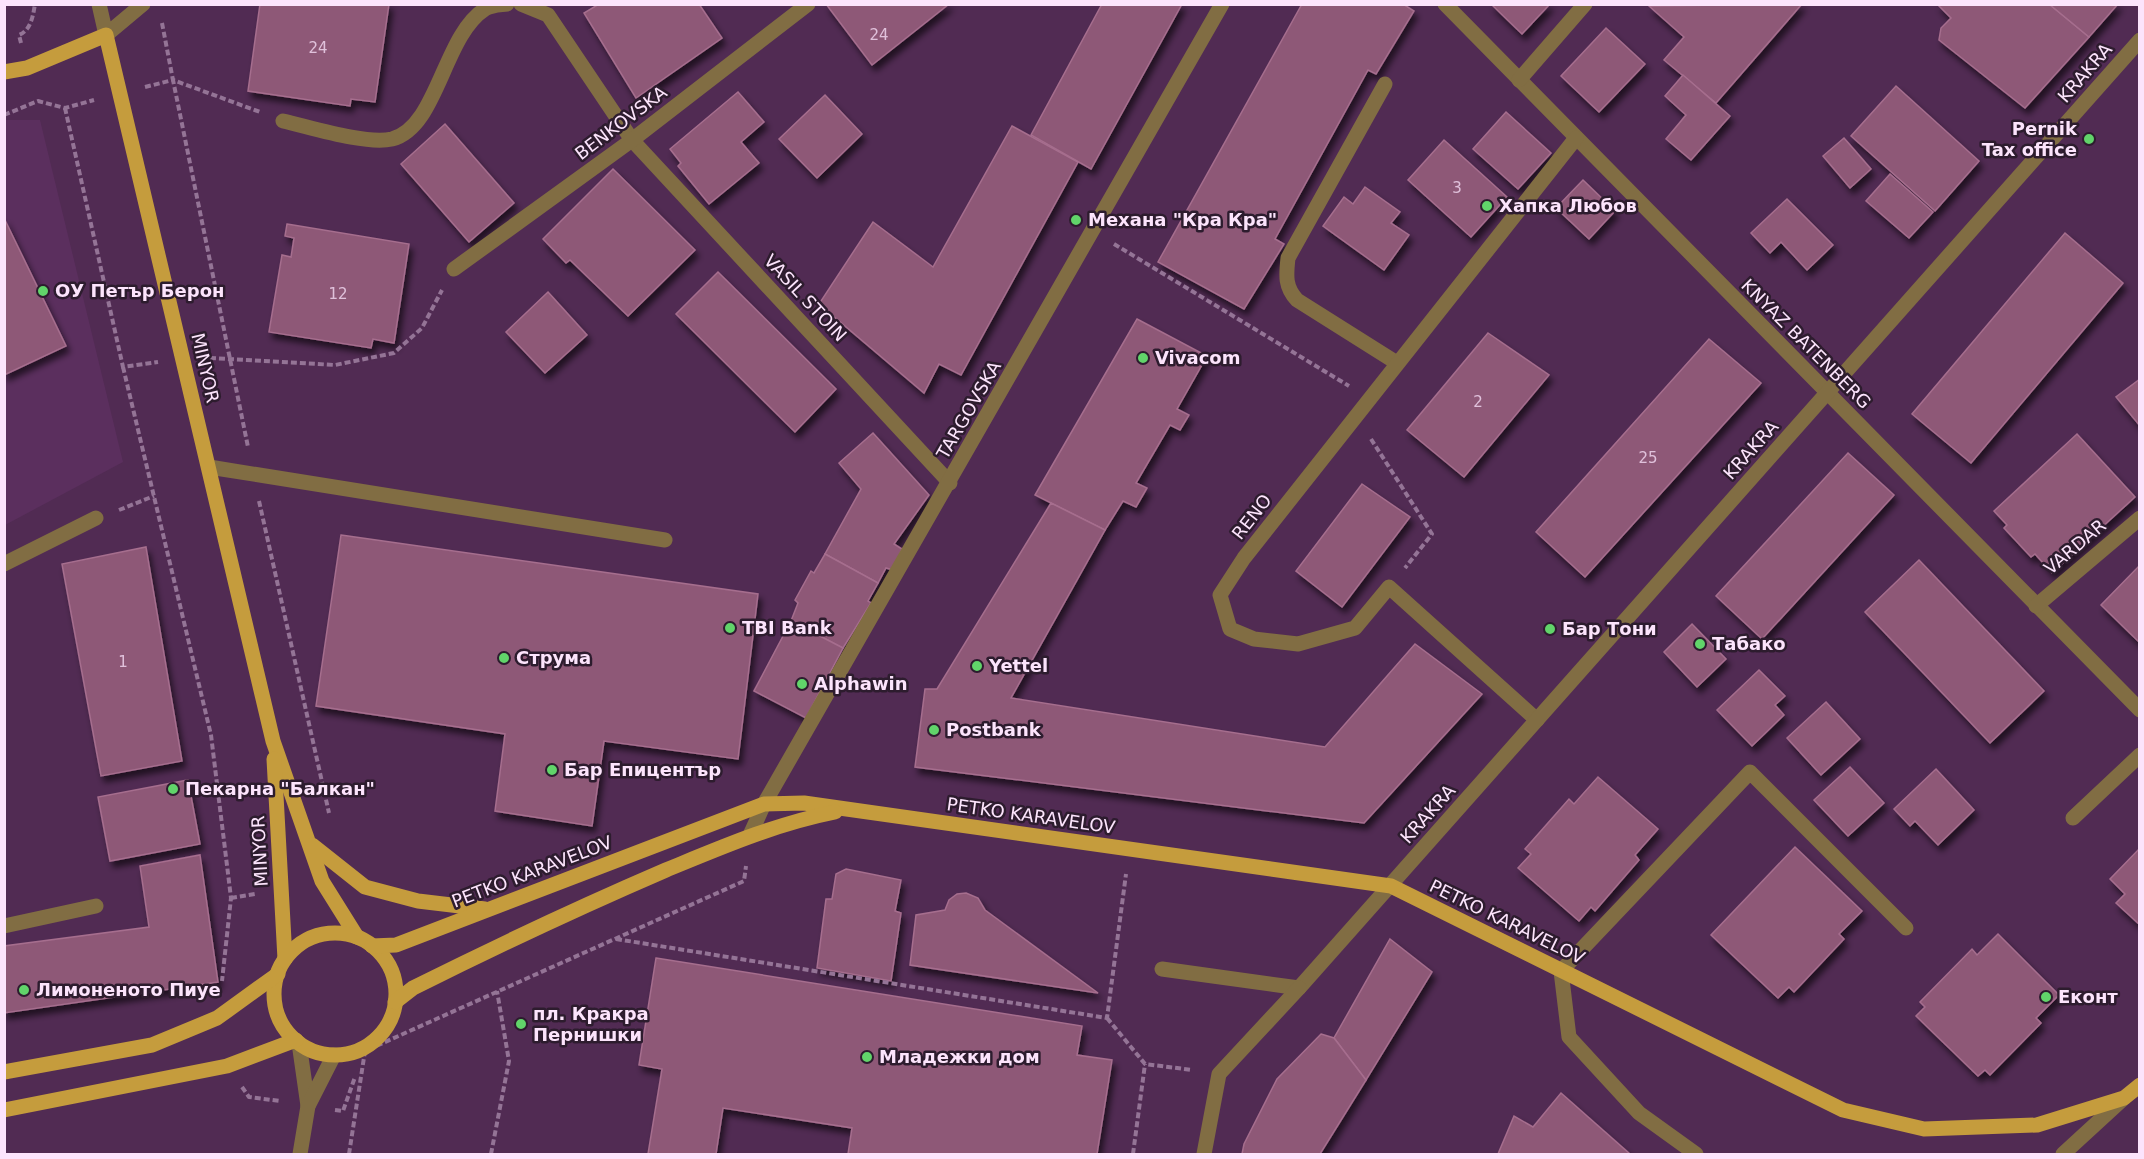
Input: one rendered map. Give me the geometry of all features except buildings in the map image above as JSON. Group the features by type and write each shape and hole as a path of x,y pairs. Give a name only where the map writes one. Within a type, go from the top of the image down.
{"main road":[{"path":"4,72 27,68 106,35"},
{"name":"MINYOR","path":"106,35 273,741 322,881 357,937"},
{"name":"MINYOR","path":"273,741 285,959"},
{"name":"PETKO KARAVELOV","path":"372,946 396,945 764,804 804,803 1390,886 1843,1110 1924,1129 2037,1125 2124,1098"},
{"name":"PETKO KARAVELOV","path":"395,1002 413,988 538,926 750,835 794,820 843,810"},
{"path":"310,843 328,861 365,886 418,901 488,909"},
{"path":"331,933 357,937 372,946 389,966 394,978 395,1002 388,1023 375,1040 356,1051 322,1053 298,1042 283,1025 277,1014 274,991 278,974 285,959 305,941 317,935 331,933"},
{"path":"4,1072 152,1045 217,1018 278,974"},
{"path":"4,1110 228,1066 298,1042"},
{"path":"2124,1098 2139,1085"}],"street":[{"name":"MINYOR","path":"99,4 106,35"},
{"path":"106,35 143,4"},
{"path":"283,121 359,138 391,139 414,128 467,23 487,7 507,4"},
{"name":"VASIL STOIN","path":"521,4 548,15 632,140 950,483"},
{"name":"BENKOVSKA","path":"454,268 632,140 808,4"},
{"name":"TARGOVSKA","path":"750,835 764,804 950,483 1222,4"},
{"name":"KNYAZ BATENBERG","path":"1445,4 2139,710"},
{"path":"1519,80 1585,4"},
{"name":"KRAKRA","path":"1219,1074 1390,886 2139,40"},
{"path":"1385,84 1288,258 1286,277 1289,291 1297,300 1397,363"},
{"name":"RENO","path":"1389,587 1355,628 1298,644 1254,639 1230,628 1220,595 1244,558 1576,138"},
{"path":"209,467 665,540"},
{"path":"4,564 96,518"},
{"name":"VARDAR","path":"2036,606 2139,518"},
{"path":"1389,587 1537,720"},
{"path":"2073,818 2139,755"},
{"path":"1696,1155 1639,1113 1569,1037 1561,971 1750,772 1906,928"},
{"path":"4,926 96,906"},
{"path":"1162,969 1299,988"},
{"path":"298,1042 308,1106"},
{"path":"300,1155 308,1106 334,1054"},
{"path":"1204,1155 1219,1074"},
{"path":"2063,1155 2124,1098"}],"path":[{"path":"164,16 162,32 173,80 283,121"},
{"path":"4,115 38,101 65,108 120,93"},
{"path":"65,108 123,367 211,735 231,898"},
{"path":"1093,231 1370,398"},
{"path":"123,367 183,359 230,357 335,365 394,353 422,328 454,268"},
{"path":"1356,416 1432,534 1389,587"},
{"path":"96,518 154,496"},
{"path":"350,1155 365,1051 744,881 750,835"},
{"path":"1107,1018 1129,850"},
{"path":"616,939 1107,1018 1145,1064 1219,1074"},
{"path":"491,1155 509,1061 497,991"},
{"path":"1133,1155 1145,1064"}],"shaded area":[{"name":"ОУ Петър Берон","path":"5,120 40,120 123,462 5,525"}],"place":[{"name":"Pernik Tax office","path":"2089,139"},
{"name":"Хапка Любов","path":"1487,206"},
{"name":"Механа \"Кра Кра\"","path":"1076,220"},
{"name":"ОУ Петър Берон","path":"43,291"},
{"name":"Vivacom","path":"1143,358"},
{"name":"TBI Bank","path":"730,628"},
{"name":"Бар Тони","path":"1550,629"},
{"name":"Табако","path":"1700,644"},
{"name":"Струма","path":"504,658"},
{"name":"Yettel","path":"977,666"},
{"name":"Alphawin","path":"802,684"},
{"name":"Postbank","path":"934,730"},
{"name":"Бар Епицентър","path":"552,770"},
{"name":"Пекарна \"Балкан\"","path":"173,789"},
{"name":"Лимоненото Пиуе","path":"24,990"},
{"name":"Еконт","path":"2046,997"},
{"name":"пл. Кракра Пернишки","path":"521,1024"},
{"name":"Младежки дом","path":"867,1057"}]}
